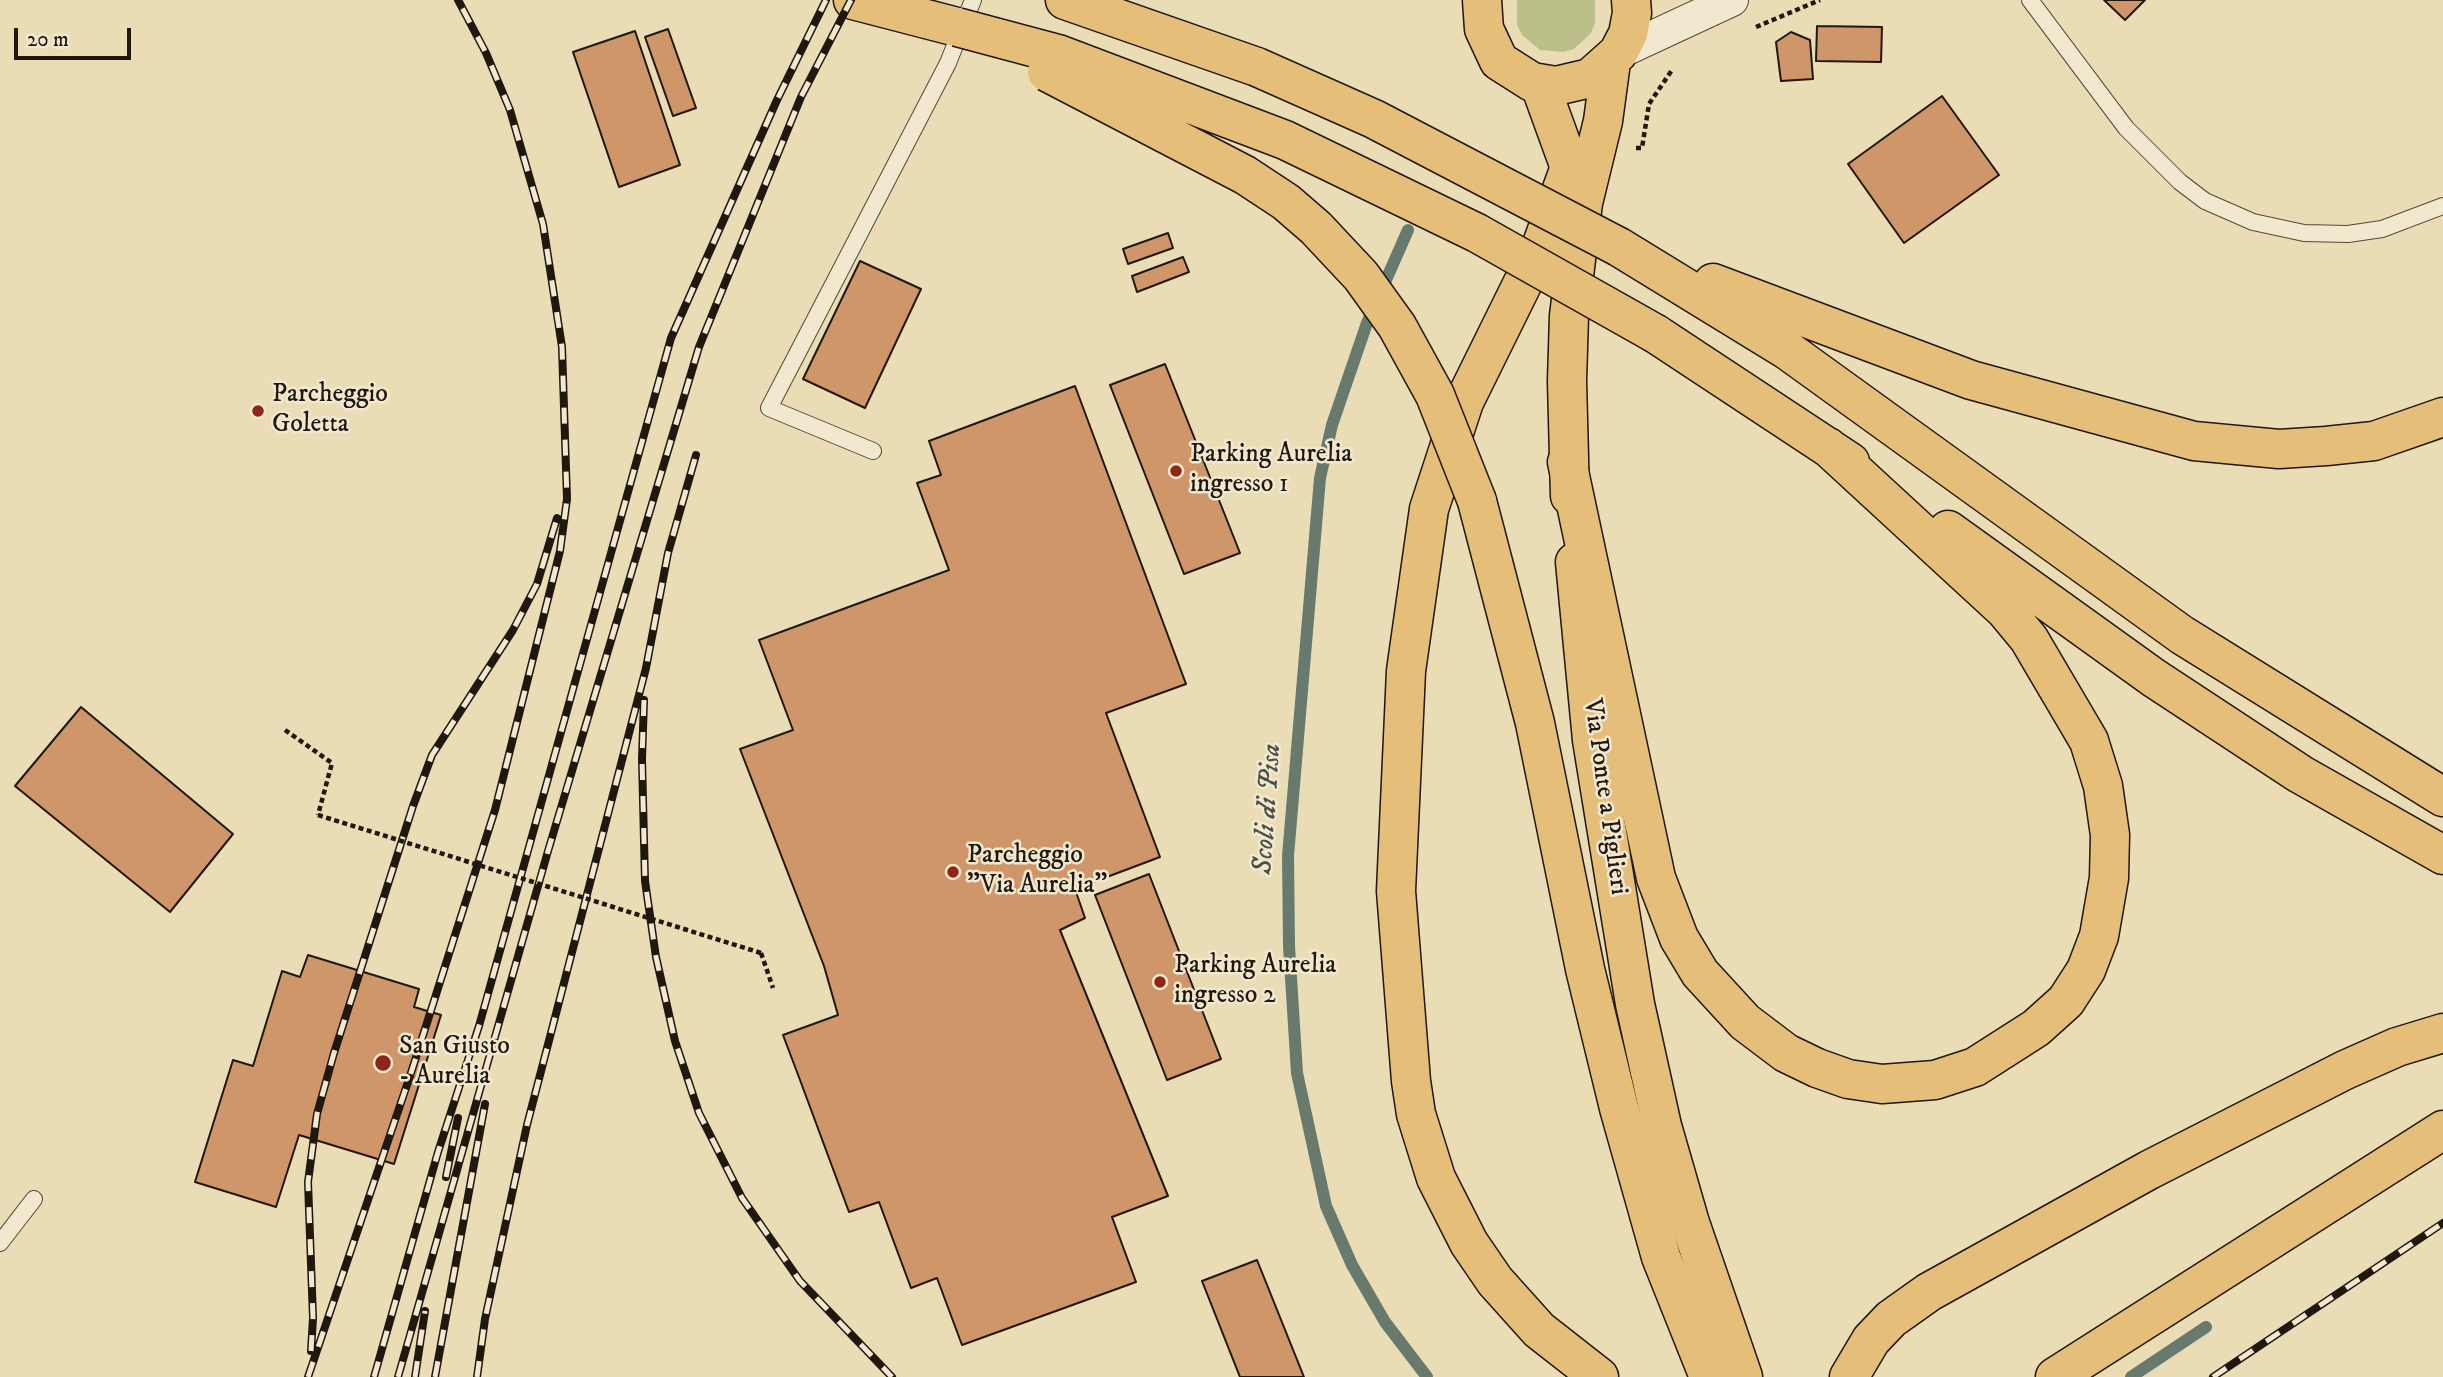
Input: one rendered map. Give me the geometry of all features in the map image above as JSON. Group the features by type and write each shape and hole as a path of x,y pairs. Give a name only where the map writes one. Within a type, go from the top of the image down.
{"main road":[{"path":"853,0 965,13 1058,54 1285,140 1404,195 1552,273 1656,334 1828,447 2015,598 2154,678 2300,774 2443,855"},
{"path":"1065,0 1232,58 1304,88 1451,158 1619,247 1787,350 2182,635 2443,797"},
{"path":"1482,0 1484,29 1499,61 1540,85 1575,83 1590,78 1615,58"},
{"name":"Via Ponte a Piglieri","path":"1631,0 1632,13 1628,34 1615,58 1583,156 1583,203 1569,316 1567,462 1592,740 1635,1004 1662,1126 1679,1186 1742,1377"},
{"path":"965,13 1245,175 1286,202 1316,228 1361,276 1397,326 1435,395 1477,501 1532,711 1582,957 1619,1108 1661,1257 1709,1377"},
{"name":"Via Ponte a Piglieri","path":"1540,85 1583,156"},
{"path":"1583,156 1464,402 1429,509 1406,671 1396,891 1410,1081 1416,1114 1436,1178 1469,1243 1495,1281 1539,1330 1599,1377"},
{"path":"1619,247 1886,351 1971,380 2194,440 2279,450 2374,441 2443,417"},
{"path":"1567,462 1656,878 1679,938 1700,973 1745,1023 1786,1053 1848,1079 1882,1084 1935,1080 1975,1067 2036,1028 2066,1001 2086,970 2099,936 2109,878 2110,835 2103,786 2089,741 2029,639 2015,598"},
{"path":"1849,1377 1871,1340 1891,1319 1929,1292 2149,1170 2344,1070 2397,1047 2443,1033"},
{"path":"2055,1377 2443,1130"}],"street":[{"path":"1615,58 1732,0"}],"lane":[{"path":"2030,0 2126,128 2180,182 2205,201 2253,222 2304,233 2348,234 2382,229 2443,205"},
{"path":"873,451 769,408 948,63 965,13"},
{"path":"0,1243 34,1199"}],"path":[{"path":"1746,30 1781,19 1820,0"},
{"path":"1583,156 1642,148 1649,104 1674,68"},
{"path":"285,730 332,762 318,815 761,953 773,988"}],"green space":[{"path":"1517,0 1595,0 1595,23 1591,33 1574,49 1563,52 1540,50 1522,35 1517,25"}],"building":[{"path":"2104,0 2145,0 2125,20"},
{"path":"1817,26 1882,27 1881,62 1816,61"},
{"path":"668,29 696,108 673,116 645,37"},
{"path":"635,31 680,165 619,187 573,52"},
{"path":"1791,32 1810,40 1813,79 1781,81 1776,42"},
{"path":"1942,96 1999,175 1904,243 1848,164"},
{"path":"1168,233 1173,248 1128,264 1123,249"},
{"path":"1183,257 1189,272 1137,292 1132,276"},
{"path":"860,261 921,289 865,408 803,379"},
{"name":"Parking Aurelia ingresso 1","path":"1165,364 1240,553 1184,574 1110,385"},
{"name":"Parcheggio \"Via Aurelia\"","path":"1075,386 1186,684 1106,713 1160,857 1075,889 1085,918 1060,930 1168,1196 1112,1217 1136,1282 962,1345 937,1278 911,1288 879,1202 849,1212 783,1035 838,1015 824,966 740,749 793,730 759,640 949,570 917,483 941,475 929,441"},
{"path":"81,707 233,834 170,912 15,786"},
{"name":"Parking Aurelia ingresso 2","path":"1149,874 1221,1059 1167,1080 1095,895"},
{"path":"308,955 419,989 414,1007 441,1015 394,1164 299,1135 276,1207 195,1182 233,1060 253,1066 282,971 300,977"},
{"path":"1257,1260 1304,1377 1240,1377 1202,1281"}],"waterway":[{"name":"Scoli di Pisa","path":"1408,230 1367,323 1332,425 1320,478 1288,856 1289,946 1297,1073 1326,1206 1352,1265 1385,1322 1427,1377"},
{"path":"2131,1377 2206,1327"}],"railway":[{"path":"308,1377 410,1076 495,810 560,551 567,499 562,347 543,224 510,110 486,53 458,0"},
{"path":"374,1377 438,1152 479,1026 671,338 777,100 826,0"},
{"path":"398,1377 548,851 699,347 801,97 851,0"},
{"path":"477,1377 485,1319 527,1125 646,668 668,553 696,455"},
{"path":"311,1351 313,1318 308,1182 317,1114 334,1053 413,806 432,755 513,630 537,584 557,518"},
{"path":"644,700 642,759 645,881 656,957 675,1041 699,1113 742,1198 800,1281 892,1377"},
{"path":"435,1377 485,1104"},
{"path":"446,1177 458,1118"},
{"path":"2213,1377 2443,1223"},
{"path":"415,1377 425,1311"}],"place":[{"name":"Parcheggio Goletta","path":"258,411"},
{"name":"Parking Aurelia ingresso 1","path":"1176,471"},
{"name":"Parcheggio \"Via Aurelia\"","path":"953,872"},
{"name":"Parking Aurelia ingresso 2","path":"1160,982"},
{"name":"San Giusto - Aurelia","path":"383,1063"}]}
